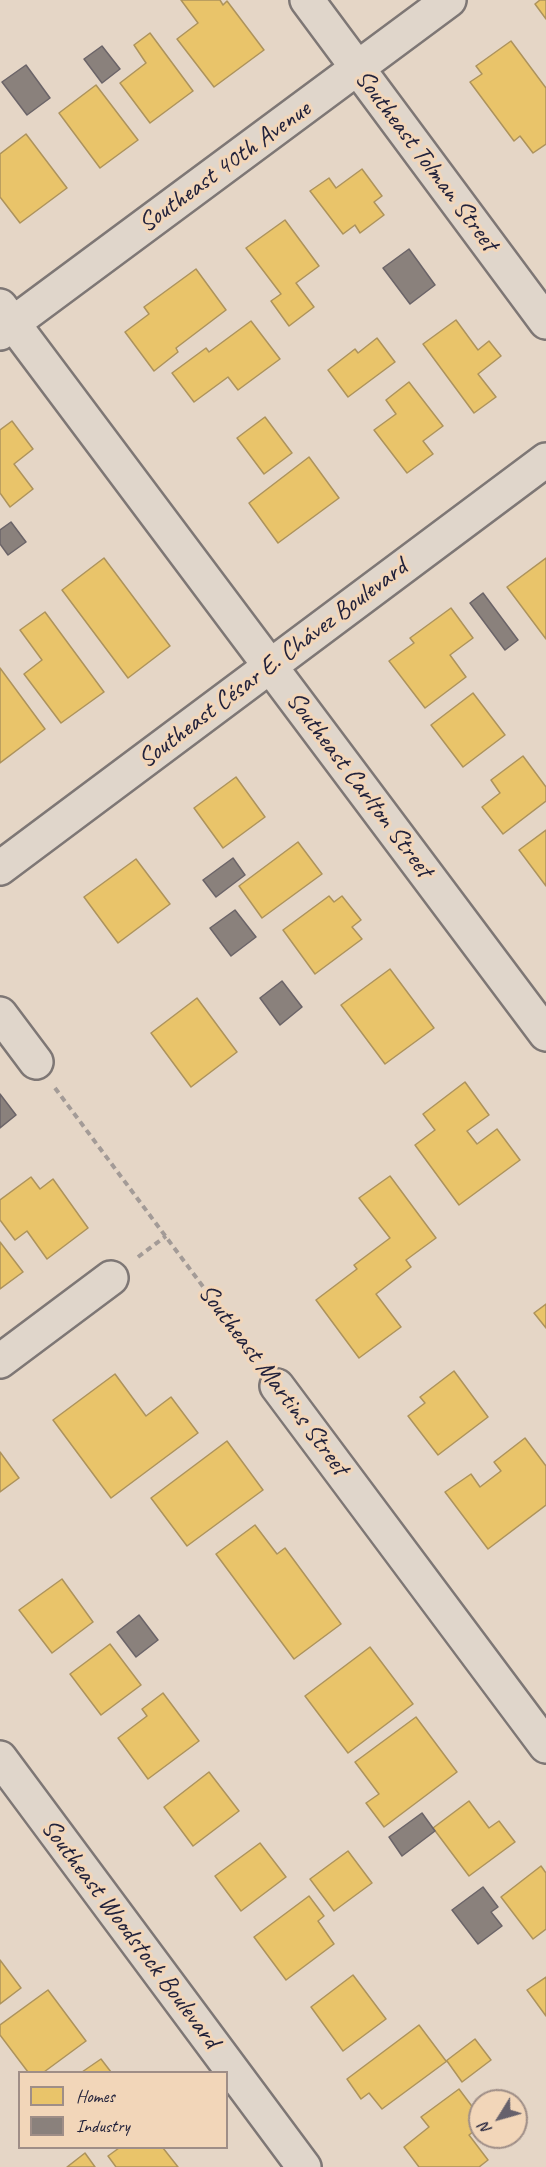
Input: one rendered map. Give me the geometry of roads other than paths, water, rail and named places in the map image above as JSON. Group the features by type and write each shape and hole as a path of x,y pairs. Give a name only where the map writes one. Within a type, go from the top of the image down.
{"street":[{"name":"Southeast Tolman Street","path":"307,0 546,322"},
{"name":"Southeast 40th Avenue","path":"4,321 358,69 449,0"},
{"name":"Southeast Carlton Street","path":"4,321 270,667 546,1034"},
{"name":"Southeast César E. Chávez Boulevard","path":"0,868 546,460"},
{"path":"0,1014 36,1062"},
{"path":"0,1361 111,1278"},
{"name":"Southeast Martins Street","path":"277,1386 546,1746"},
{"name":"Southeast Woodstock Boulevard","path":"0,1758 304,2167"}]}
